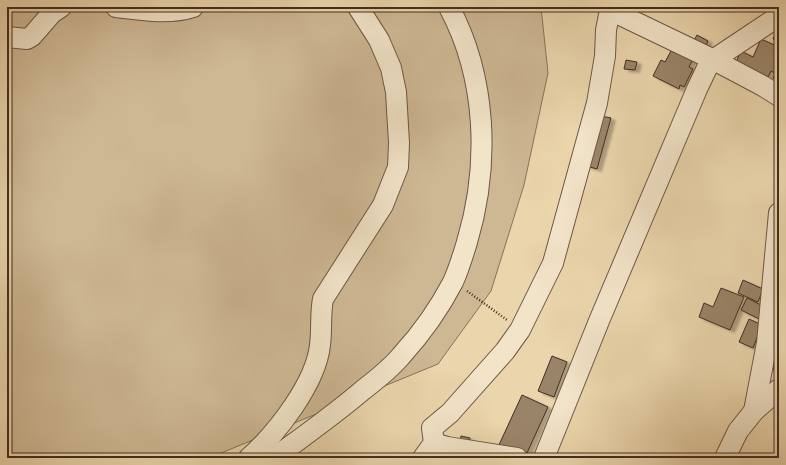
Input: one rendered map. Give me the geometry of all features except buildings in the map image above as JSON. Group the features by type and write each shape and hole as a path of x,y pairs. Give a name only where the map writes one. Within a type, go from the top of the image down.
{"street":[{"path":"7,38 27,38 32,36 52,13 61,7"},
{"path":"116,7 162,11 186,10 193,7"},
{"path":"250,458 265,444 296,403 314,367 320,346 321,309 323,299 383,205 398,167 399,143 396,92 391,68 379,40 358,7"},
{"path":"274,458 343,407 401,357 438,309 453,281 474,216 480,180 481,145 480,112 476,82 466,46 449,7"},
{"path":"517,458 447,447 428,450 432,428 450,413 505,351 520,330 553,263 597,103 605,56 606,30 610,8 710,58 779,96"},
{"path":"544,458 599,320 710,58 779,16"},
{"path":"754,411 767,343 779,213"},
{"path":"725,458 738,431 754,411 779,389"}],"path":[{"path":"453,281 520,330"}],"shaded area":[{"path":"7,7 541,7 548,73 524,185 491,291 438,364 209,458 7,458"}]}
